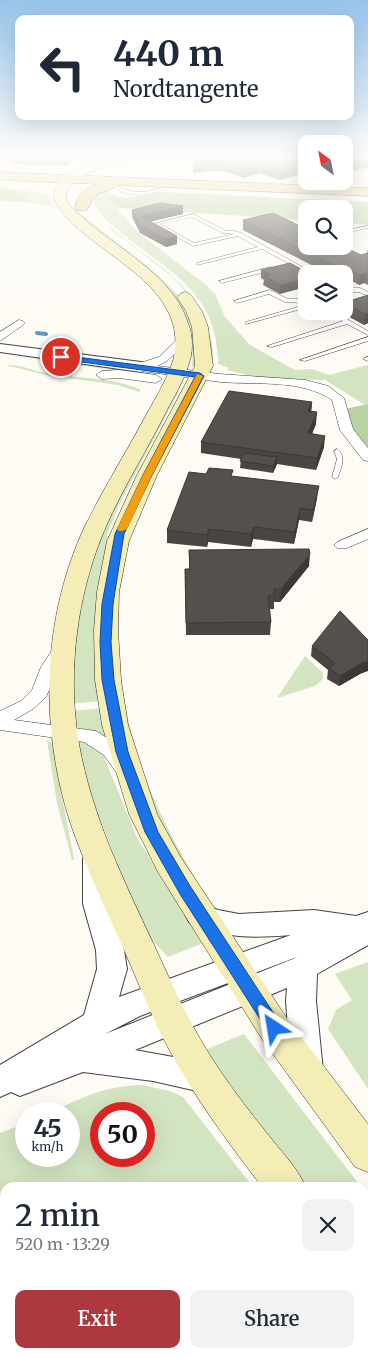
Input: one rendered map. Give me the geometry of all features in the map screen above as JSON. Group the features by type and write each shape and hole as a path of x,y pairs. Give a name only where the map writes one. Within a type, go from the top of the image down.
{"main road":[{"path":"79,221 160,288 175,311 184,337 183,356 172,384 97,523 87,546 72,592 64,642 62,692 65,732 81,811 96,853 184,1044 206,1078 283,1182"},
{"path":"98,221 116,238 167,277 186,299 196,316 202,338 204,361 198,379 128,515 118,541 110,580 106,630 108,680 117,731 134,788 151,832 199,914 274,1028 368,1154"}],"street":[{"path":"0,338 19,323"},
{"path":"141,367 161,360 184,337"},
{"path":"0,348 141,367 172,384"},
{"path":"0,357 102,375 135,384 172,384 198,379 313,386 334,394 339,401 347,430 368,457"},
{"path":"102,375 119,374 172,384"},
{"path":"342,546 368,533"},
{"path":"0,719 21,709 40,693 50,667 64,642"},
{"path":"0,724 89,736 104,744 116,757 134,788"},
{"path":"96,853 97,904 110,950 112,969 97,1023"},
{"path":"199,914 214,921 244,925 276,926 314,922 365,928"},
{"path":"0,1082 97,1023 166,1007 242,978 303,968 365,928"},
{"path":"242,978 273,952 365,928"},
{"path":"303,968 301,1000 308,1074"},
{"path":"0,1089 84,1058 166,1007"},
{"path":"84,1058 153,1067 206,1078"}],"lane":[{"path":"167,221 156,224 193,245 237,233 245,228"},
{"path":"205,221 225,232 237,233 298,266"},
{"path":"353,230 368,227"},
{"path":"199,264 264,247"},
{"path":"284,265 293,263"},
{"path":"222,281 275,268"},
{"path":"353,290 360,290 368,295"},
{"path":"237,301 270,292 287,301 298,301"},
{"path":"360,298 368,295"},
{"path":"248,323 298,308"},
{"path":"344,320 368,333"},
{"path":"270,346 347,322"},
{"path":"303,360 368,339"},
{"path":"335,478 340,459 337,451"}],"green space":[{"path":"85,221 91,221 158,275 178,295 192,319 198,363 194,367 192,366 193,341 190,325 171,295"},
{"path":"128,221 140,234 205,284 215,294 225,317 249,344 289,367 296,370 312,369 329,375 368,365 368,404 365,405 325,380 260,378 227,370 229,368 218,364 218,361 221,360 218,359 215,334 208,314 197,297 169,269 108,222"},
{"path":"353,221 368,221 368,225 353,224"},
{"path":"104,224 170,274 191,297 171,276"},
{"path":"192,299 200,309 206,324 213,351 212,362"},
{"path":"7,355 156,373 155,376"},
{"path":"6,365 21,366 57,375 118,382 141,390 139,392 118,385 46,375"},
{"path":"175,391 179,391 120,503 107,535 101,701 71,704 75,625 101,532"},
{"path":"368,404 368,451 349,425 345,409"},
{"path":"305,656 323,673 323,679 315,686 277,698"},
{"path":"123,706 126,708 131,734 147,783 181,853 207,898 174,852 141,778"},
{"path":"103,708 110,739 74,726 72,711"},
{"path":"47,740 52,744 74,859 72,860 57,803"},
{"path":"78,740 103,754 137,838 203,943 168,957 149,937 126,887 103,826 86,791"},
{"path":"368,962 368,1089 328,1029 336,1010 352,1000 335,974"},
{"path":"244,1034 357,1182 299,1182 202,1051"},
{"path":"142,1085 170,1091 183,1097 249,1182 0,1182 0,1133 15,1127 15,1167 80,1167 80,1102 73,1102 104,1090"}],"building":[{"path":"138,221 150,221 177,236 165,239 140,225"},
{"path":"246,221 290,221 298,225 298,248"},
{"path":"353,251 361,255 368,253 368,274 360,275 353,271 353,265 333,265 313,255 353,255"},
{"path":"290,263 298,267 298,281 280,285 264,276 270,275 261,270"},
{"path":"368,295 368,313 365,314 353,308 353,300"},
{"path":"229,391 312,402 308,411 317,412 308,433 325,436 317,458 201,442"},
{"path":"244,453 277,457 273,466 240,461"},
{"path":"209,468 233,470 231,476 319,486 313,510 300,508 295,532 254,527 251,534 209,529 207,535 167,530 189,472 206,474"},
{"path":"309,549 310,554 281,589 274,589 274,596 268,596 271,622 186,623 185,569 190,569 189,550"},
{"path":"340,611 368,640 368,661 361,663 340,676 329,668 335,663 312,646"}],"waterway":[{"path":"37,333 46,334"}],"slow traffic":[{"path":"122,529 147,475 199,376"}],"route":[{"path":"61,357 200,376 147,475 120,534 114,558 107,604 108,680 111,704 122,752 151,832 199,914 274,1028"}]}
